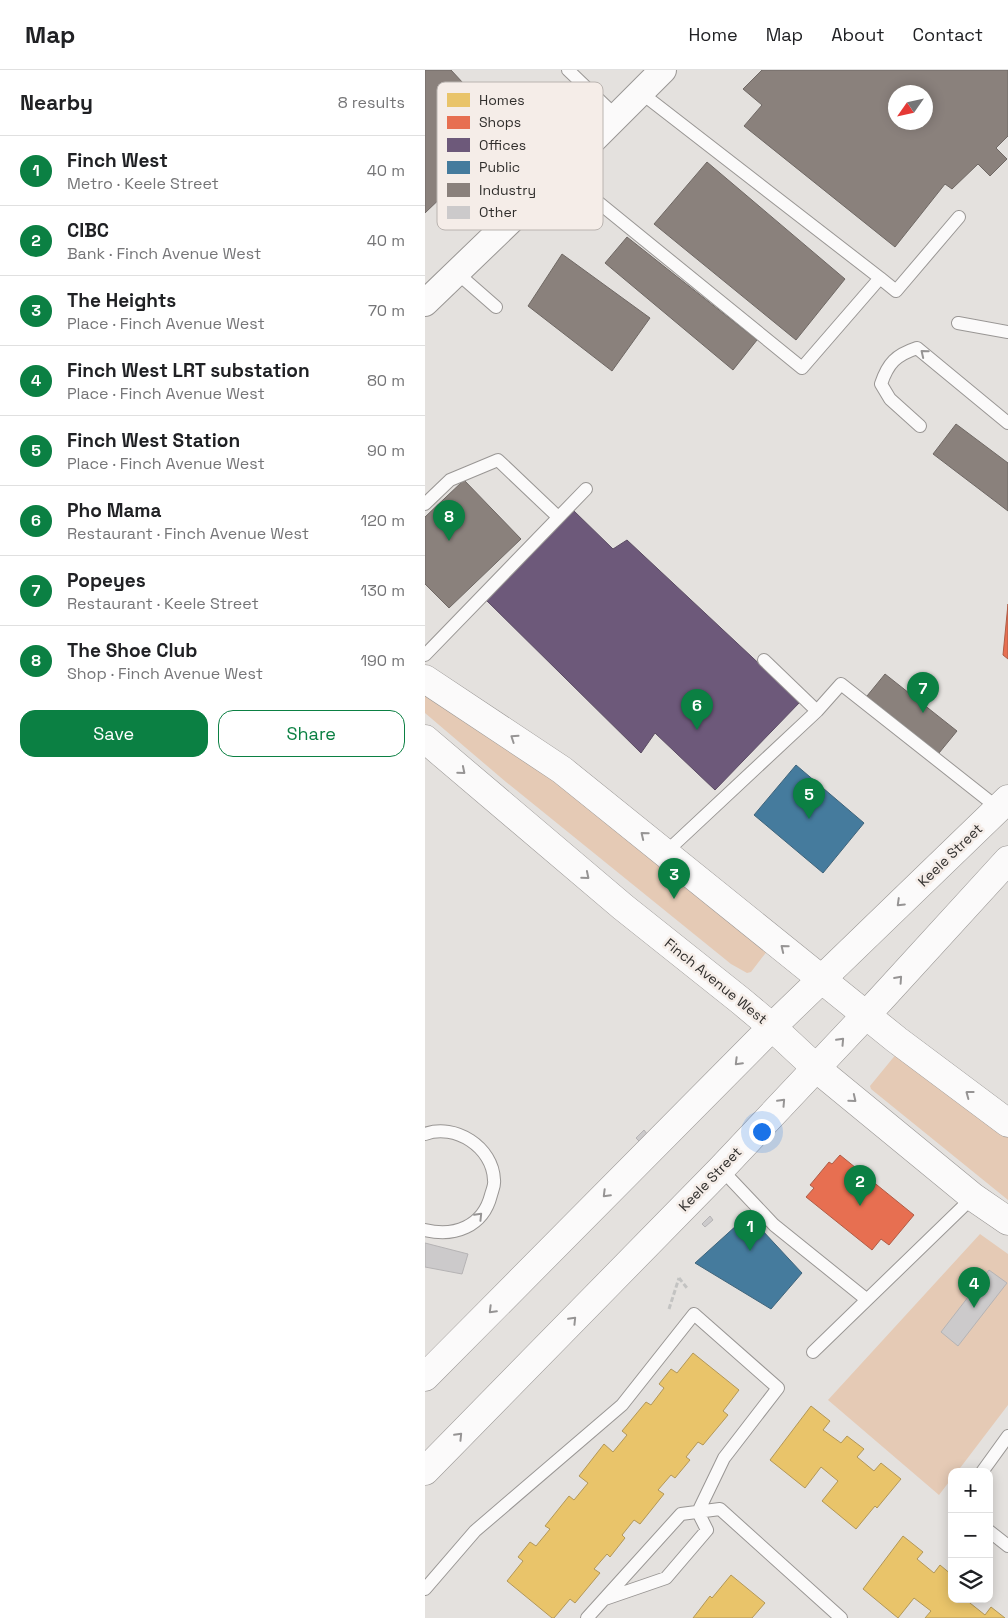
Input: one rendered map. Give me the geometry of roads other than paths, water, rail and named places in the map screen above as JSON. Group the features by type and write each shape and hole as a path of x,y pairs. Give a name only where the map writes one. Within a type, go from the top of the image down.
{"main road":[{"path":"425,679 562,770 866,1014 1008,1123"},
{"name":"Finch Avenue West","path":"425,739 623,907 699,966 771,1027 815,1068 973,1197 1008,1221"},
{"name":"Keele Street","path":"425,1377 771,1027 1003,804"},
{"name":"Keele Street","path":"425,1471 721,1168 1008,860"}],"street":[{"path":"603,129 663,70"},
{"path":"425,303 501,230"}],"lane":[{"path":"568,70 581,82"},
{"path":"640,92 896,291 959,217"},
{"path":"603,104 616,116"},
{"path":"603,206 802,368 880,278"},
{"path":"457,272 496,307"},
{"path":"958,323 1008,332"},
{"path":"920,426 890,399 881,384 886,369 903,353 917,348 1008,423"},
{"path":"425,503 450,480 498,460 558,517"},
{"path":"425,655 586,489"},
{"path":"764,660 817,710"},
{"path":"665,853 817,710 841,684 1003,804"},
{"path":"425,1134 450,1132 468,1138 482,1151 491,1165 495,1181 489,1204 481,1217 468,1226 453,1232 425,1230"},
{"path":"721,1168 774,1225 866,1300"},
{"path":"813,1352 973,1197"},
{"path":"425,1588 475,1531 622,1405 694,1314 778,1388 724,1458 698,1512"},
{"path":"985,1468 1008,1436"},
{"path":"587,1618 681,1514 720,1509 841,1618"},
{"path":"605,1599 666,1578 707,1530 698,1512"},
{"path":"993,1534 1008,1546"}],"place":[{"name":"The Shoe Club","path":"449,541"},
{"name":"Popeyes","path":"923,713"},
{"name":"Pho Mama","path":"697,730"},
{"name":"Finch West Station","path":"809,819"},
{"name":"The Heights","path":"674,899"},
{"name":"CIBC","path":"860,1206"},
{"name":"Finch West","path":"750,1251"},
{"name":"Finch West LRT substation","path":"974,1308"}]}
